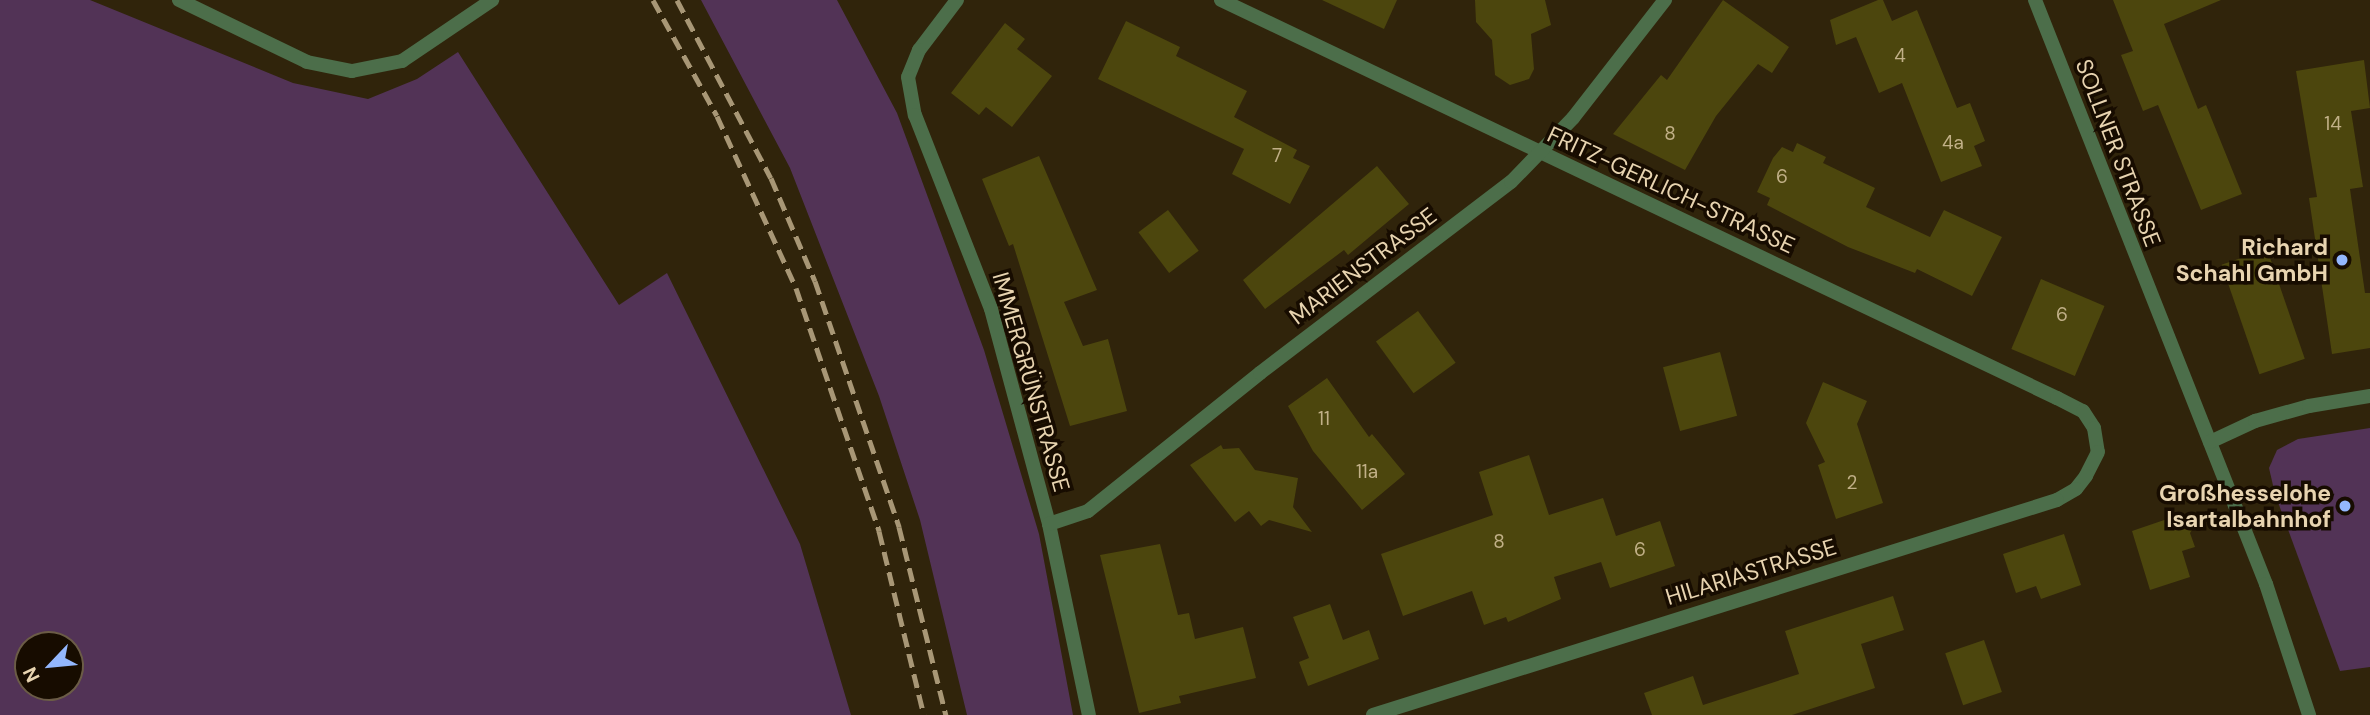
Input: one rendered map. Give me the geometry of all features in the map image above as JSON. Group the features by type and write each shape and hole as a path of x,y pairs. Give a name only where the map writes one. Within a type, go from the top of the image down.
{"street":[{"path":"179,0 307,62 352,71 401,61 492,0"},
{"name":"IMMERGRÜNSTRASSE","path":"957,0 919,51 908,77 915,115 990,309 1049,524 1089,715"},
{"name":"FRITZ-GERLICH-STRASSE","path":"1221,0 2084,411 2094,428"},
{"name":"MARIENSTRASSE","path":"1049,524 1088,511 1260,373 1511,182 1573,118 1665,0"},
{"name":"SOLLNER STRASSE","path":"2035,0 2266,584 2309,715"},
{"path":"2210,442 2255,421 2309,406 2370,396"},
{"name":"HILARIASTRASSE","path":"1373,715 2057,500 2076,489 2086,476 2098,452 2094,428"}],"shaded area":[{"path":"0,0 90,0 293,83 368,99 417,79 458,52 619,305 667,273 800,544 851,715 0,715"},
{"path":"701,0 837,0 897,113 984,350 1039,534 1073,715 967,715 920,520 879,396 790,168"},
{"path":"2370,428 2370,667 2340,671 2275,494 2269,468 2277,450 2298,439"}],"building":[{"path":"1322,0 1397,0 1384,29"},
{"path":"1475,0 1545,0 1551,25 1531,34 1534,69 1529,79 1510,85 1495,75 1492,40 1476,22"},
{"path":"1723,0 1789,47 1772,73 1758,64 1716,116 1685,170 1613,134 1661,75 1667,80"},
{"path":"1883,0 1892,21 1917,10 1957,108 1970,103 1985,141 1974,146 1982,166 1941,182 1902,83 1879,93 1856,37 1836,45 1830,20"},
{"path":"2113,0 2221,0 2164,24 2198,109 2206,105 2242,194 2201,210 2158,105 2143,111 2121,55 2133,51"},
{"path":"1126,21 1180,47 1176,56 1247,91 1234,117 1297,150 1293,158 1310,166 1290,204 1232,174 1244,149 1098,79"},
{"path":"1005,23 1025,39 1017,49 1052,76 1012,127 986,107 979,115 951,93"},
{"path":"2364,60 2370,108 2351,111 2363,187 2350,189 2365,293 2370,293 2370,348 2332,354 2309,198 2317,197 2296,71"},
{"path":"1797,143 1826,157 1823,163 1875,188 1866,207 1930,237 1944,210 2002,237 1972,296 1917,269 1915,273 1848,247 1767,205 1770,198 1757,192 1773,158 1782,147 1793,152"},
{"path":"1039,156 1097,290 1064,302 1083,346 1108,339 1127,411 1070,426 1013,244 1009,246 982,179"},
{"path":"1377,166 1409,204 1348,255 1344,250 1265,309 1243,280"},
{"path":"1168,210 1199,251 1169,273 1138,232"},
{"path":"2267,249 2305,359 2259,374 2222,265"},
{"path":"2041,279 2105,306 2075,376 2011,349"},
{"path":"1418,311 1456,363 1414,393 1376,342"},
{"path":"1720,352 1737,416 1680,431 1663,367"},
{"path":"1327,378 1369,437 1372,434 1405,474 1362,510 1313,451 1288,406"},
{"path":"1823,382 1867,401 1857,424 1883,503 1836,519 1818,465 1825,462 1806,423"},
{"path":"1221,445 1223,449 1239,448 1255,470 1298,478 1293,507 1312,532 1269,520 1261,526 1249,511 1235,522 1190,465"},
{"path":"1529,455 1549,515 1603,498 1616,536 1660,521 1675,566 1610,588 1601,562 1554,577 1561,599 1508,622 1506,617 1484,625 1472,591 1403,616 1381,554 1493,515 1479,472"},
{"path":"2176,516 2194,527 2190,533 2195,547 2182,551 2190,577 2150,590 2132,531"},
{"path":"2064,534 2081,585 2041,599 2036,586 2016,593 2003,554"},
{"path":"1160,544 1178,615 1189,613 1195,639 1243,627 1256,678 1179,696 1181,703 1139,713 1100,555"},
{"path":"1893,596 1904,630 1861,644 1875,688 1792,715 1652,715 1644,693 1693,676 1703,705 1799,674 1785,631"},
{"path":"1330,604 1343,640 1369,630 1379,659 1308,686 1299,662 1309,658 1293,617"},
{"path":"1984,640 2002,692 1963,705 1945,653"}],"railway":[{"path":"653,0 717,116 796,288 879,531 924,715"},
{"path":"677,0 771,178 815,281 899,527 946,715"}],"place":[{"name":"Richard Schahl GmbH","path":"2342,260"},
{"name":"Großhesselohe Isartalbahnhof","path":"2345,506"}]}
